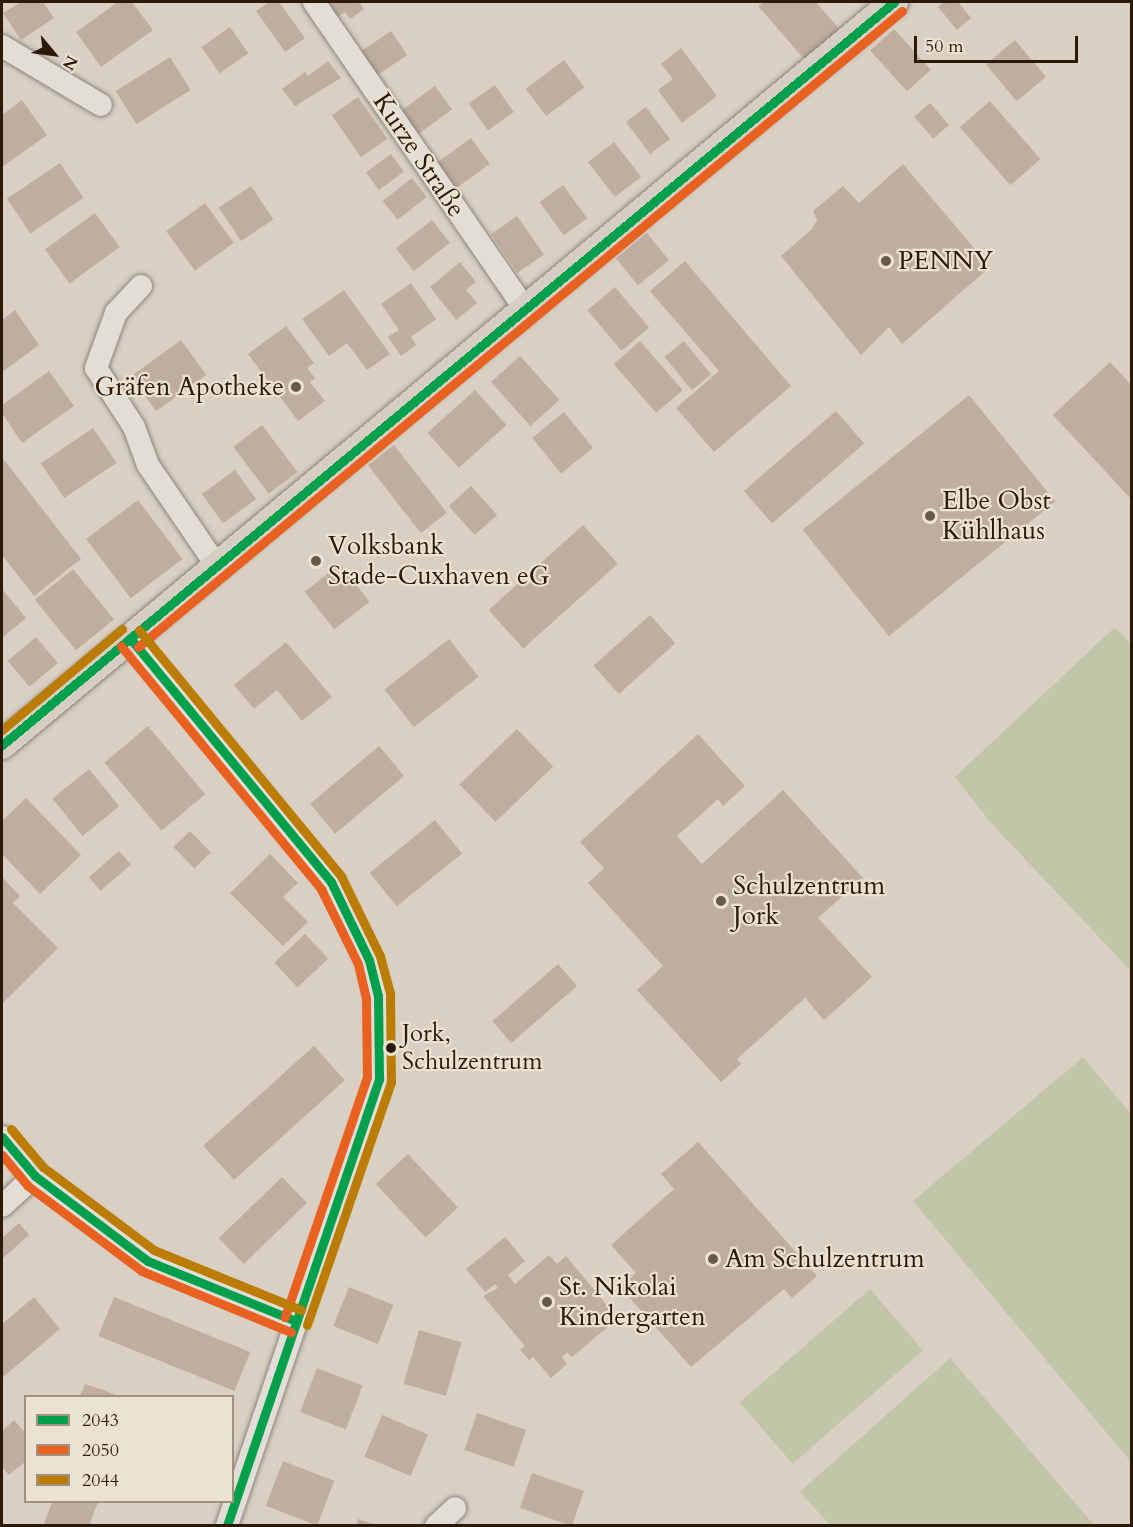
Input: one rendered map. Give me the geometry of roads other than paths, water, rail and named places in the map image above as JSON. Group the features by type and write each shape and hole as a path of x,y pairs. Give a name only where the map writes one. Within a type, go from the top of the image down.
{"main road":[{"path":"2,745 894,2"}],"street":[{"name":"Kurze Straße","path":"314,2 525,309"},
{"path":"2,46 101,105"},
{"path":"141,286 116,313 96,368 134,427 148,465 217,566"},
{"path":"130,638 331,882 369,960 378,996 379,1079 227,1526"},
{"path":"2,1137 35,1176 148,1261 296,1321"},
{"path":"2,1206 35,1176"},
{"path":"436,1526 455,1508"}],"place":[{"name":"PENNY","path":"886,261"},
{"name":"Gräfen Apotheke","path":"296,387"},
{"name":"Elbe Obst Kühlhaus","path":"930,516"},
{"name":"Volksbank Stade-Cuxhaven eG","path":"316,561"},
{"name":"Schulzentrum Jork","path":"721,901"},
{"name":"Jork, Schulzentrum","path":"391,1048"},
{"name":"Am Schulzentrum","path":"713,1259"},
{"name":"St. Nikolai Kindergarten","path":"547,1302"}]}
